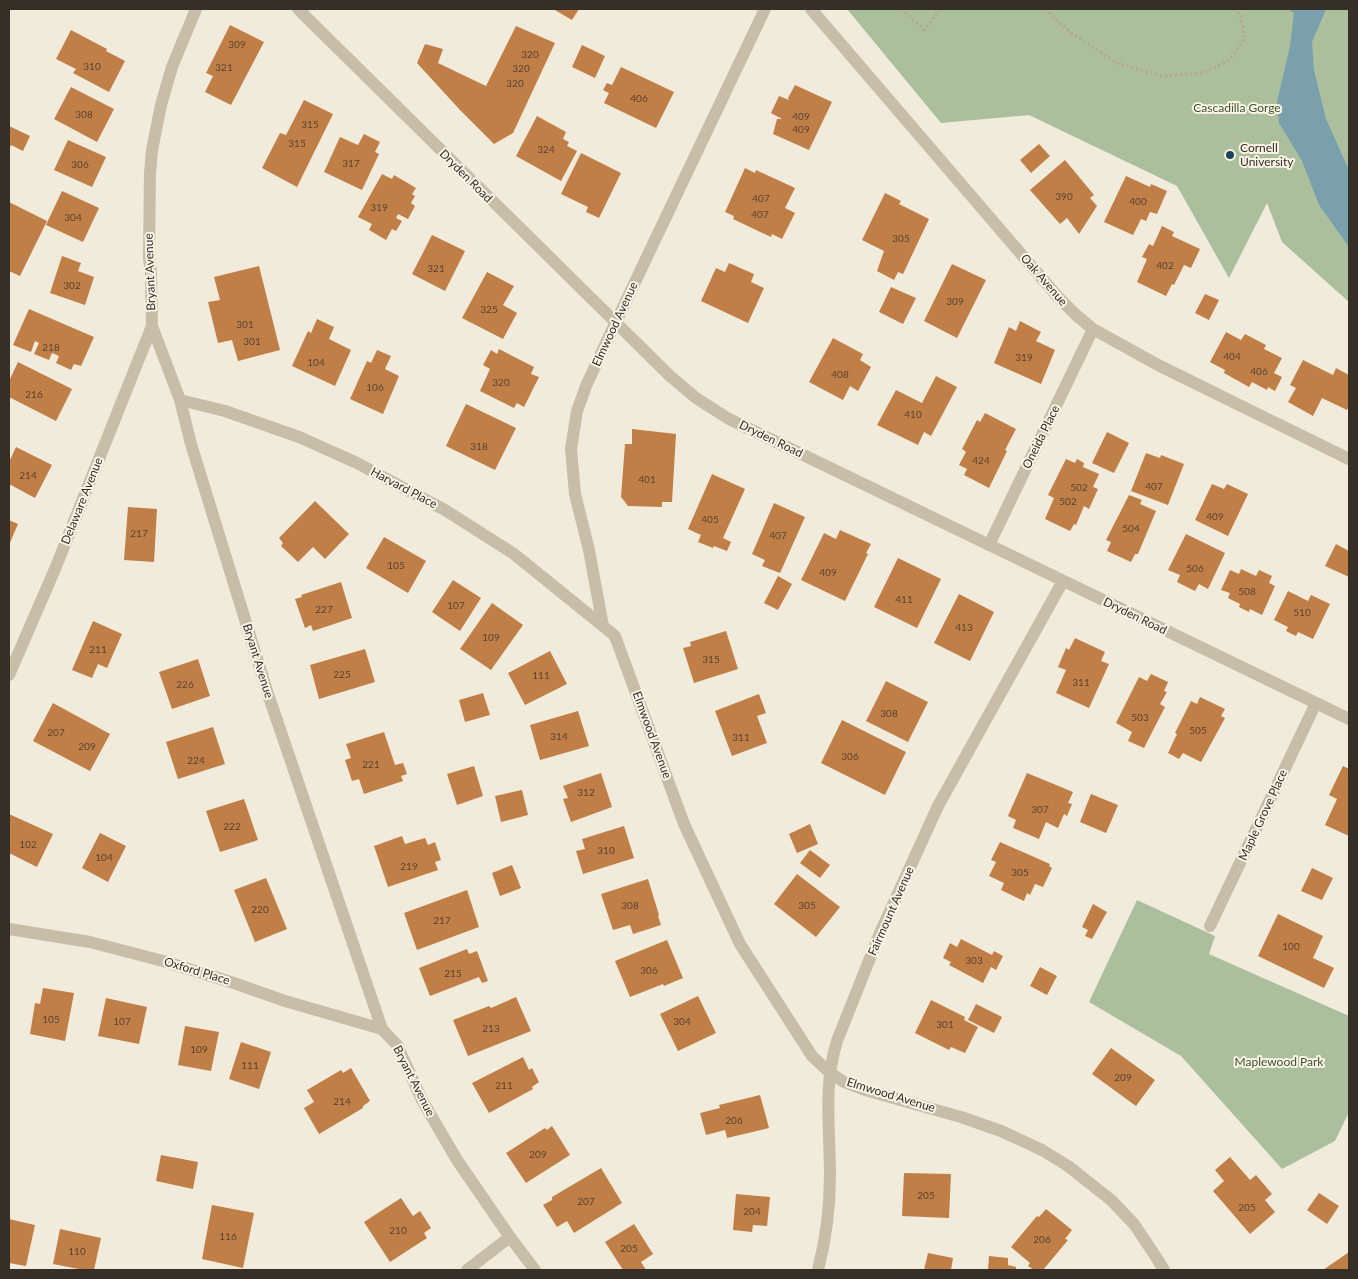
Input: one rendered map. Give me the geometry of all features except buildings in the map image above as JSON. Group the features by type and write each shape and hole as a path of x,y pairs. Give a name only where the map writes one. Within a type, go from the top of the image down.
{"street":[{"name":"Bryant Avenue","path":"196,9 172,67 160,105 152,150 149,258 152,326 180,400 191,444 267,691 382,1029 397,1045 422,1100 457,1160 535,1270"},
{"name":"Dryden Road","path":"298,9 670,376 696,398 729,419 1349,719"},
{"name":"Elmwood Avenue","path":"766,9 616,322 583,394 574,427 571,449 575,494 589,550 603,626 615,636 684,824 740,944 812,1056 830,1073 844,1082 865,1090 962,1117 1001,1131 1049,1154 1068,1166 1111,1200 1134,1224 1164,1270"},
{"name":"Oak Avenue","path":"811,9 1058,298 1076,315 1093,329 1158,365 1349,459"},
{"name":"Delaware Avenue","path":"9,675 55,569 152,326"},
{"name":"Oneida Place","path":"989,544 1093,329"},
{"name":"Harvard Place","path":"180,400 225,411 299,437 373,472 445,510 514,554 603,626"},
{"name":"Fairmount Avenue","path":"818,1270 828,1214 830,1168 828,1092 837,1040 880,932 938,806 1063,581"},
{"name":"Maple Grove Place","path":"1210,926 1316,703"},
{"name":"Oxford Place","path":"9,929 90,942 163,961 234,982 285,1001 382,1029"},
{"path":"467,1270 510,1237"}],"path":[{"path":"901,9 925,30 940,9"},
{"path":"1045,9 1071,33 1117,63 1162,76 1203,72 1228,61 1245,39 1241,17 1234,9"}],"green space":[{"name":"Cascadilla Gorge","path":"847,9 1349,9 1349,302 1282,242 1267,203 1229,278 1177,186 1029,115 941,123"},
{"name":"Maplewood Park","path":"1137,900 1215,936 1209,954 1349,1016 1349,1112 1335,1141 1282,1169 1181,1056 1089,1002"}],"water":[{"path":"1288,9 1326,9 1312,42 1314,70 1326,119 1349,170 1349,247 1319,205 1302,161 1279,123 1277,102 1290,46 1294,13"}],"place":[{"name":"Cornell University","path":"1230,155"}]}
